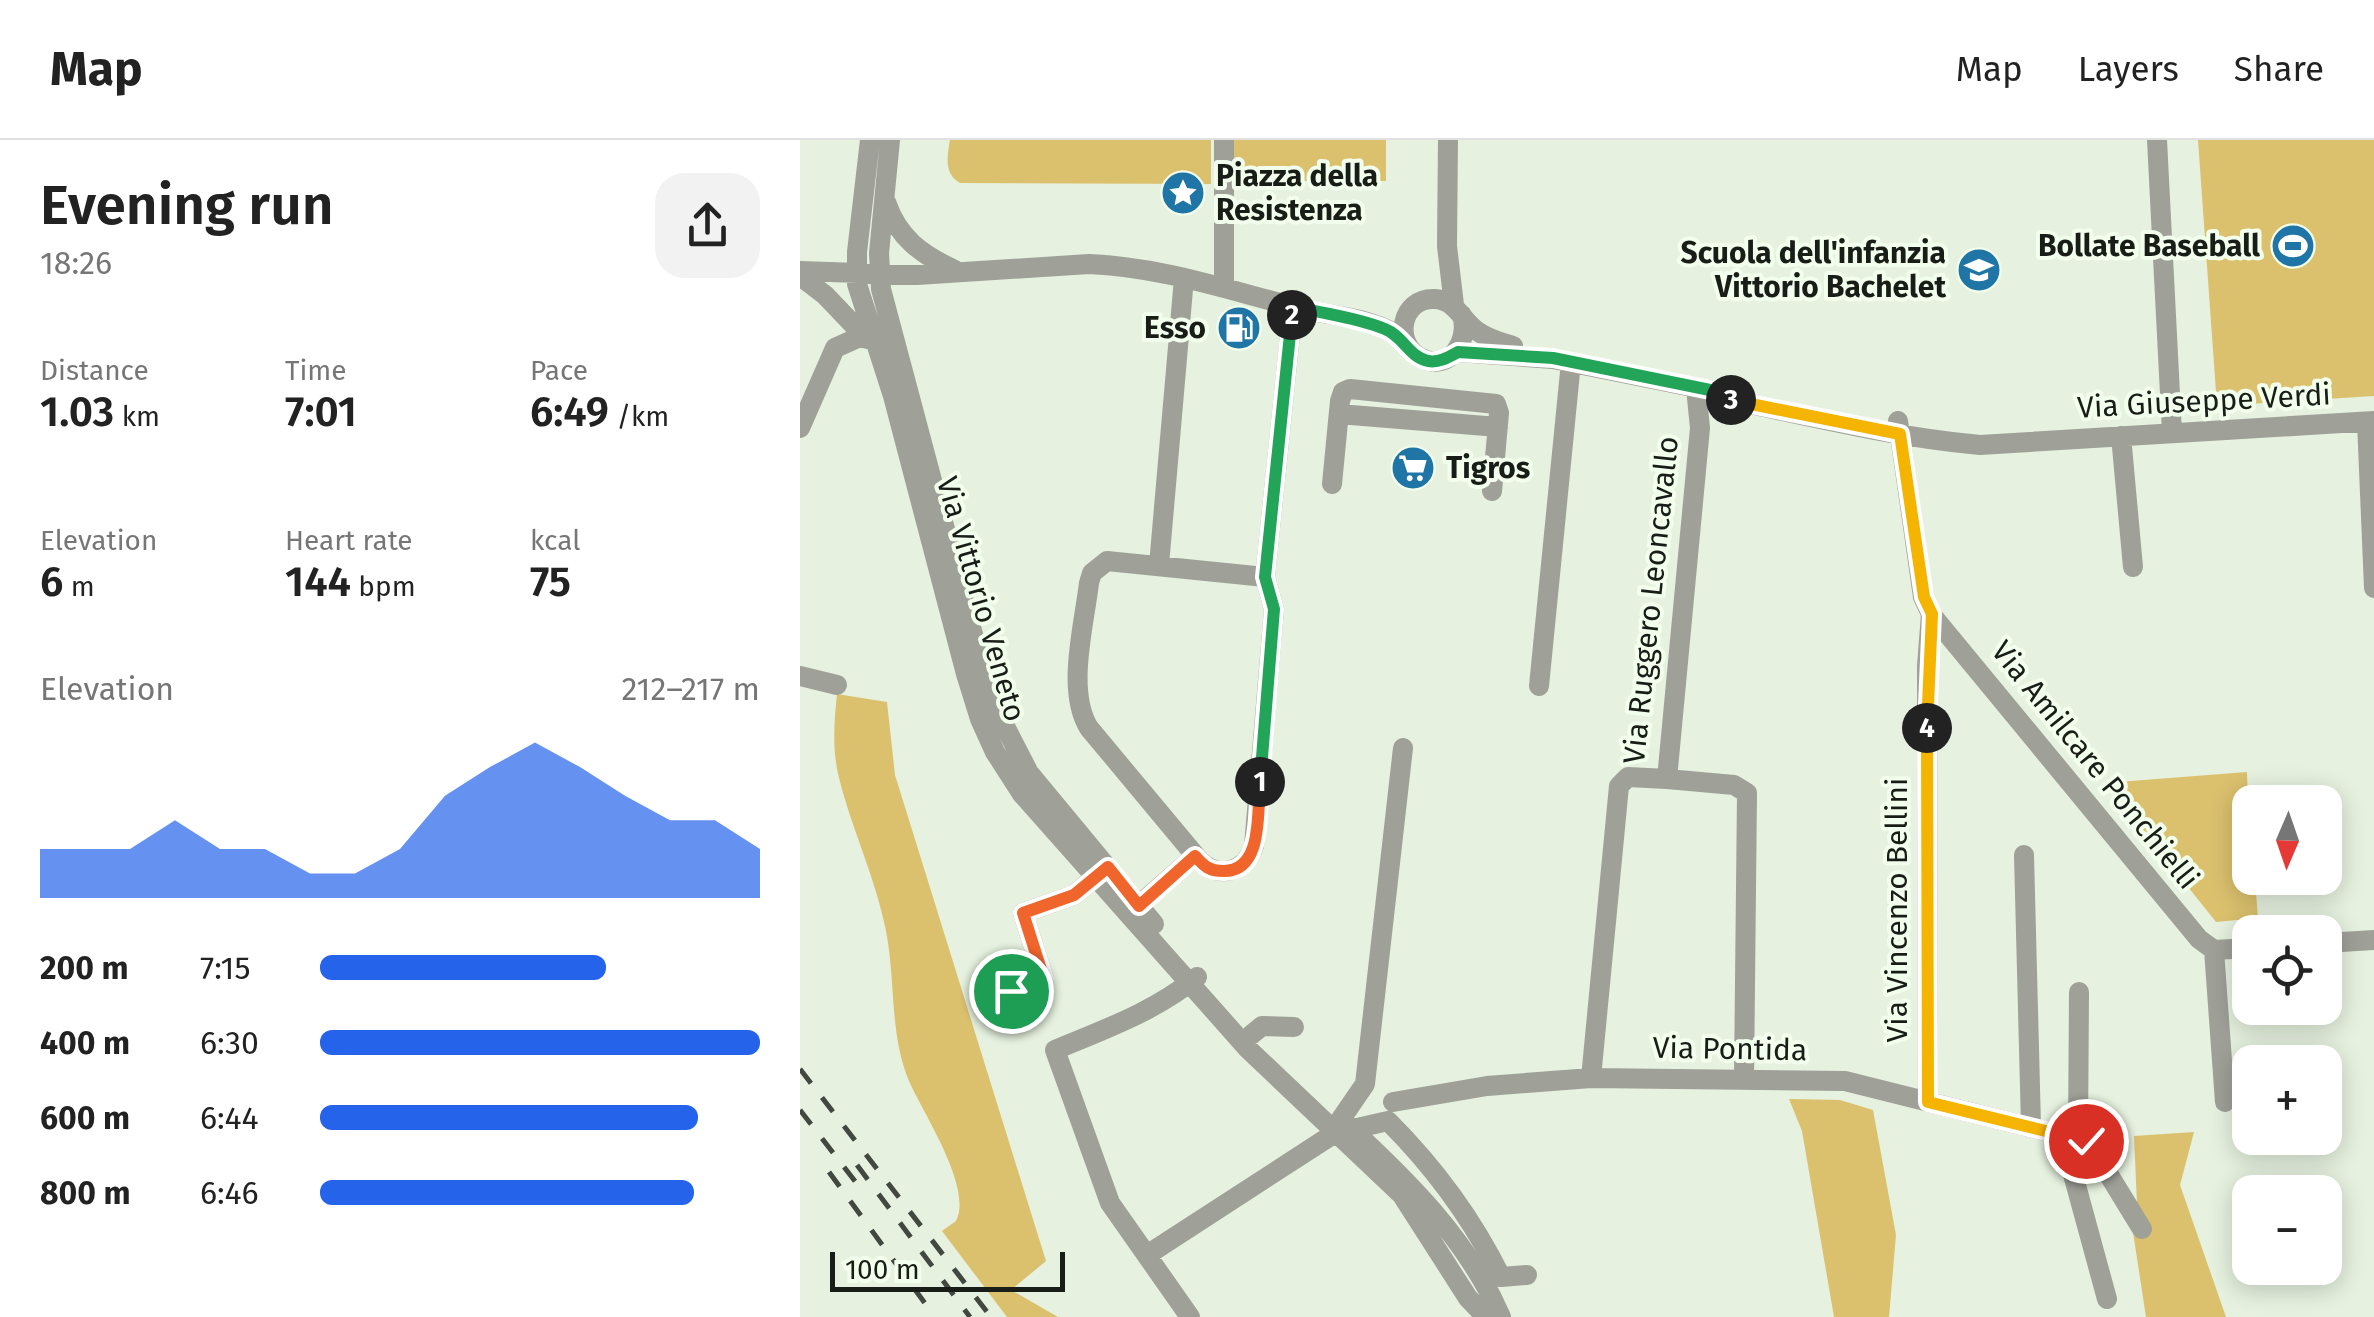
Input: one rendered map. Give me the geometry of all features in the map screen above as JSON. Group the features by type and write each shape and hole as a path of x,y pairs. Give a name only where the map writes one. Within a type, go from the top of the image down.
{"street":[{"name":"Via Vittorio Veneto","path":"870,140 856,274 867,332 880,352 980,719 995,752 1022,794 1139,906 1248,1049 1429,1204 1501,1317"},
{"name":"Via Vittorio Veneto","path":"890,140 880,275 905,382 996,709 1029,773 1102,872 1194,980 1343,1127 1409,1204 1468,1298 1486,1317"},
{"path":"1224,140 1224,287"},
{"path":"1427,396 1437,373 1465,334 1447,250 1448,140"},
{"path":"2157,140 2172,433"},
{"path":"884,194 904,238 933,260 961,273"},
{"path":"1404,340 1403,325 1408,314 1435,287 1447,250"},
{"path":"800,274 961,273 1089,264 1184,278 1370,324 1404,340 1417,356 1427,396"},
{"path":"800,274 867,332 835,348 800,428"},
{"path":"1159,565 1184,278"},
{"path":"1426,300 1439,299 1458,310"},
{"path":"1299,307 1408,314"},
{"path":"1265,577 1107,562 1092,573 1077,698 1089,728 1207,868 1231,871 1250,856 1254,846 1274,609 1265,577 1299,307"},
{"name":"Via Giuseppe Verdi","path":"1458,310 1473,328 1490,339 1562,360 1703,389 1724,388 1899,428 2038,440 2370,422"},
{"path":"1417,356 1428,361 1452,355"},
{"name":"Via Giuseppe Verdi","path":"1452,355 1562,360"},
{"path":"1539,686 1562,360"},
{"path":"1332,484 1338,414 1343,392 1350,389 1496,404 1499,413 1492,491"},
{"name":"Via Ruggero Leoncavallo","path":"1591,1078 1619,786 1628,777 1666,779 1703,389"},
{"path":"1338,414 1498,428"},
{"path":"2370,422 2374,588"},
{"name":"Via Vincenzo Bellini","path":"1899,428 1924,597 1932,614 1927,666 1928,1102"},
{"path":"2122,436 2133,568"},
{"name":"Via Amilcare Ponchielli","path":"1932,614 2198,939 2214,950"},
{"path":"800,676 838,685"},
{"path":"1343,1127 1367,1077 1403,748"},
{"path":"1666,779 1734,785 1747,793 1744,1079"},
{"path":"2024,855 2031,1126"},
{"path":"1139,906 1195,856"},
{"path":"1011,991 1044,979 1023,913 1074,895 1102,872"},
{"path":"2342,942 2374,940"},
{"path":"2225,1102 2214,950 2232,949"},
{"path":"1190,1317 1110,1203 1054,1050 1137,1017 1194,980"},
{"path":"2079,992 2070,1136 2107,1299"},
{"path":"1251,1035 1262,1026 1294,1027"},
{"name":"Via Pontida","path":"1393,1102 1486,1086 1591,1078 1845,1081 2070,1136"},
{"path":"1147,1255 1343,1127 1388,1120 1446,1184 1502,1277 1526,1276"},
{"path":"2070,1136 2090,1144 2142,1229"}],"shaded area":[{"path":"950,140 1211,140 1211,184 960,183 949,170"},
{"path":"1234,140 1386,140 1386,181 1234,181"},
{"name":"Bollate Baseball","path":"2198,140 2374,140 2374,396 2217,406"},
{"path":"837,694 887,702 895,775 1046,1261 1011,1290 1058,1317 1007,1317 942,1231 956,1221 958,1190 953,1171 909,1081 898,1044 886,931 837,768"},
{"path":"2247,772 2247,785 2232,785 2232,895 2256,895 2258,915 2232,915 2232,920 2216,922 2105,783"},
{"path":"1789,1099 1840,1100 1873,1110 1896,1235 1889,1317 1834,1317 1802,1131"},
{"path":"2194,1132 2180,1185 2226,1317 2146,1317 2129,1206 2137,1204 2134,1136"}],"railway":[{"path":"800,1069 991,1317"},
{"path":"800,1110 858,1185"},
{"path":"857,1165 970,1317"},
{"path":"829,1172 935,1317"}],"place":[{"name":"Piazza della Resistenza","path":"1183,193"},
{"name":"Bollate Baseball","path":"2293,246"},
{"name":"Scuola dell'infanzia Vittorio Bachelet","path":"1979,270"},
{"name":"Esso","path":"1239,328"},
{"name":"Tigros","path":"1413,468"}],"route":[{"path":"1011,991 1044,979 1023,913 1074,895 1108,867 1139,906 1195,856 1217,872 1231,871 1250,856 1254,846 1274,609 1265,577 1293,306 1386,329 1428,361 1458,352 1553,358 1900,434 1924,597 1932,614 1927,666 1928,1102 2086,1141"}]}
